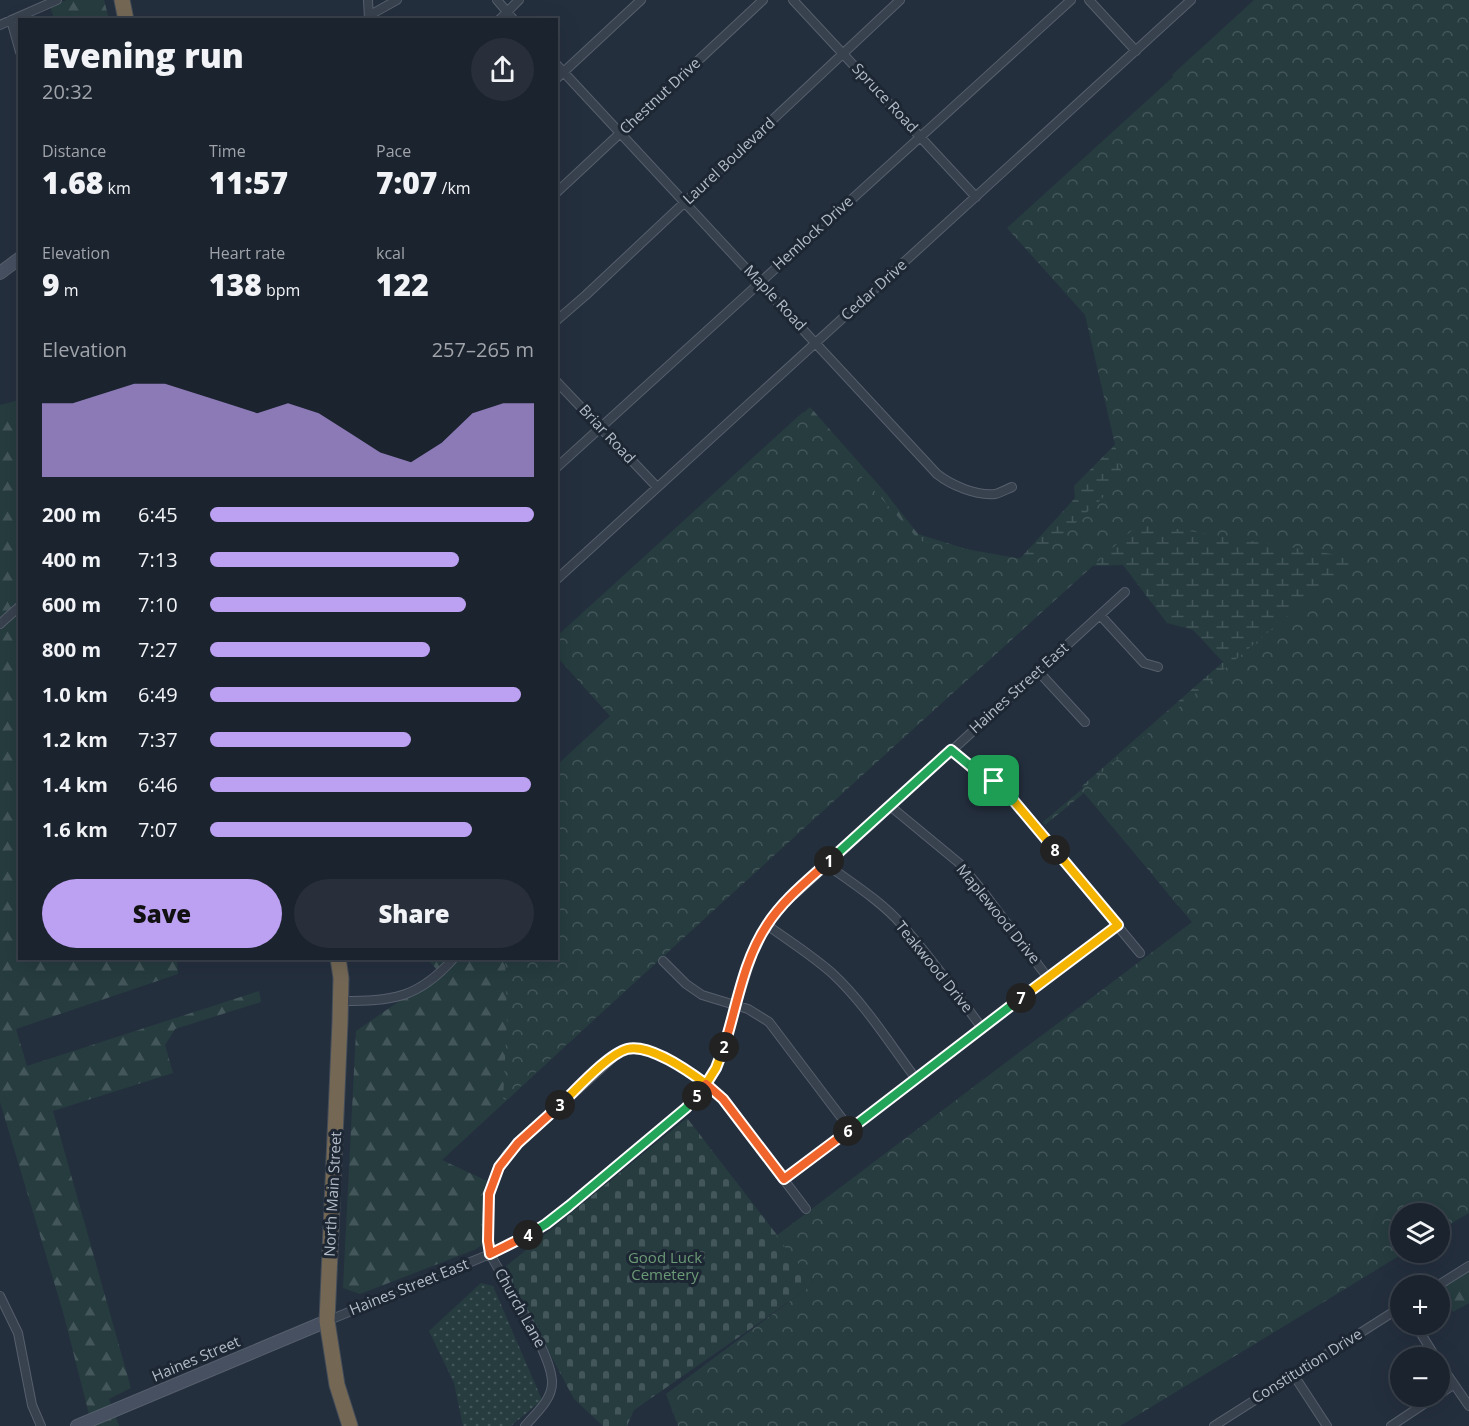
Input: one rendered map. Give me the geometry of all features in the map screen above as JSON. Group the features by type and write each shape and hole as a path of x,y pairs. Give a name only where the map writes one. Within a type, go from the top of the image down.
{"highway":[{"path":"122,0 126,18"},
{"name":"North Main Street","path":"338,960 341,1001 327,1321 333,1367 350,1426"}],"street":[{"path":"0,26 57,0"},
{"path":"368,0 369,17 397,0"},
{"path":"497,0 512,18"},
{"path":"501,18 519,0"},
{"path":"558,77 641,0"},
{"name":"Chestnut Drive","path":"558,191 763,0"},
{"name":"Spruce Road","path":"793,0 976,197"},
{"name":"Laurel Boulevard","path":"558,319 586,296 900,0"},
{"name":"Hemlock Drive","path":"558,466 1071,0"},
{"path":"1089,0 1136,51"},
{"name":"Cedar Drive","path":"558,578 1191,0"},
{"path":"11,20 18,45"},
{"name":"Maple Road","path":"558,66 937,474 948,483 963,490 994,494 1012,487"},
{"path":"0,273 18,260"},
{"name":"Briar Road","path":"558,383 657,487"},
{"name":"Haines Street East","path":"327,1321 490,1254 546,1224 686,1108 716,1068 754,949 767,925 785,903 1125,592"},
{"path":"0,624 18,608"},
{"path":"1100,615 1144,663 1158,667"},
{"path":"1038,671 1085,722"},
{"path":"951,750 1008,794 1140,953"},
{"name":"Maplewood Drive","path":"890,806 959,863 1048,978"},
{"name":"Teakwood Drive","path":"826,864 901,923 982,1028"},
{"path":"767,925 835,975 855,997 916,1079"},
{"path":"784,1179 1118,925"},
{"path":"341,1001 400,997 418,990 452,960"},
{"path":"663,961 687,984 702,994 754,1012 769,1022 850,1129"},
{"path":"490,1254 489,1194 499,1167 518,1143 618,1053 632,1048 648,1051 686,1069 723,1099 806,1209"},
{"name":"Church Lane","path":"490,1254 548,1359 552,1382 551,1391 525,1426"},
{"path":"1450,1278 1469,1266"},
{"path":"0,1296 18,1333 32,1405 40,1426"},
{"name":"Constitution Drive","path":"1216,1426 1293,1374 1390,1314"},
{"name":"Haines Street","path":"77,1426 327,1321"},
{"path":"1293,1374 1327,1426"},
{"path":"1450,1380 1469,1406"},
{"path":"1391,1426 1420,1407"}],"green space":[{"path":"67,0 104,0 109,18 54,18 50,6"},
{"path":"1254,0 1469,0 1469,1213 1450,1224 1450,1203 1390,1203 1390,1262 1120,1426 678,1426 666,1394 814,1283 776,1236 1192,922 1084,793 1045,825 1043,822 1356,558 1140,523 503,1102 507,1016 505,960 558,960 558,764 610,716 558,658 558,635 803,412 920,541 1034,561 1123,479 1085,315 1007,228 1173,77 1172,75"},
{"path":"1167,392 1390,398 1332,938 1177,905 1082,786 1223,662 1193,630 1167,623 1123,565 1089,566 991,621 918,540 918,534 1015,564 1075,498 1074,486"},
{"path":"18,400 18,960 177,960 178,974 16,1029 27,1066 259,991 261,1002 175,1029 165,1045 173,1073 53,1111 131,1388 109,1399 119,1426 92,1426 63,1312 0,1102 0,405"},
{"path":"810,407 885,492 918,534 918,540 711,912 442,1160 487,1181 482,1245 360,1294 343,1288 356,1031 440,973 428,960 558,960 558,950 615,713 680,529"},
{"name":"Good Luck Cemetery","path":"687,1118 814,1283 634,1410 627,1426 603,1426 574,1399 504,1268"},
{"path":"1469,1267 1469,1303 1453,1312 1450,1305 1450,1279"},
{"path":"481,1283 493,1286 542,1400 511,1426 463,1426 454,1383 429,1331"}],"route":[{"path":"994,781 974,769 951,750 785,903 767,925 754,949 723,1049 716,1068 706,1084 686,1069 648,1051 626,1049 610,1059 518,1143 499,1167 489,1194 490,1254 546,1224 569,1206 686,1108 706,1084 723,1099 784,1179 1118,925 1008,794 994,781"}]}
